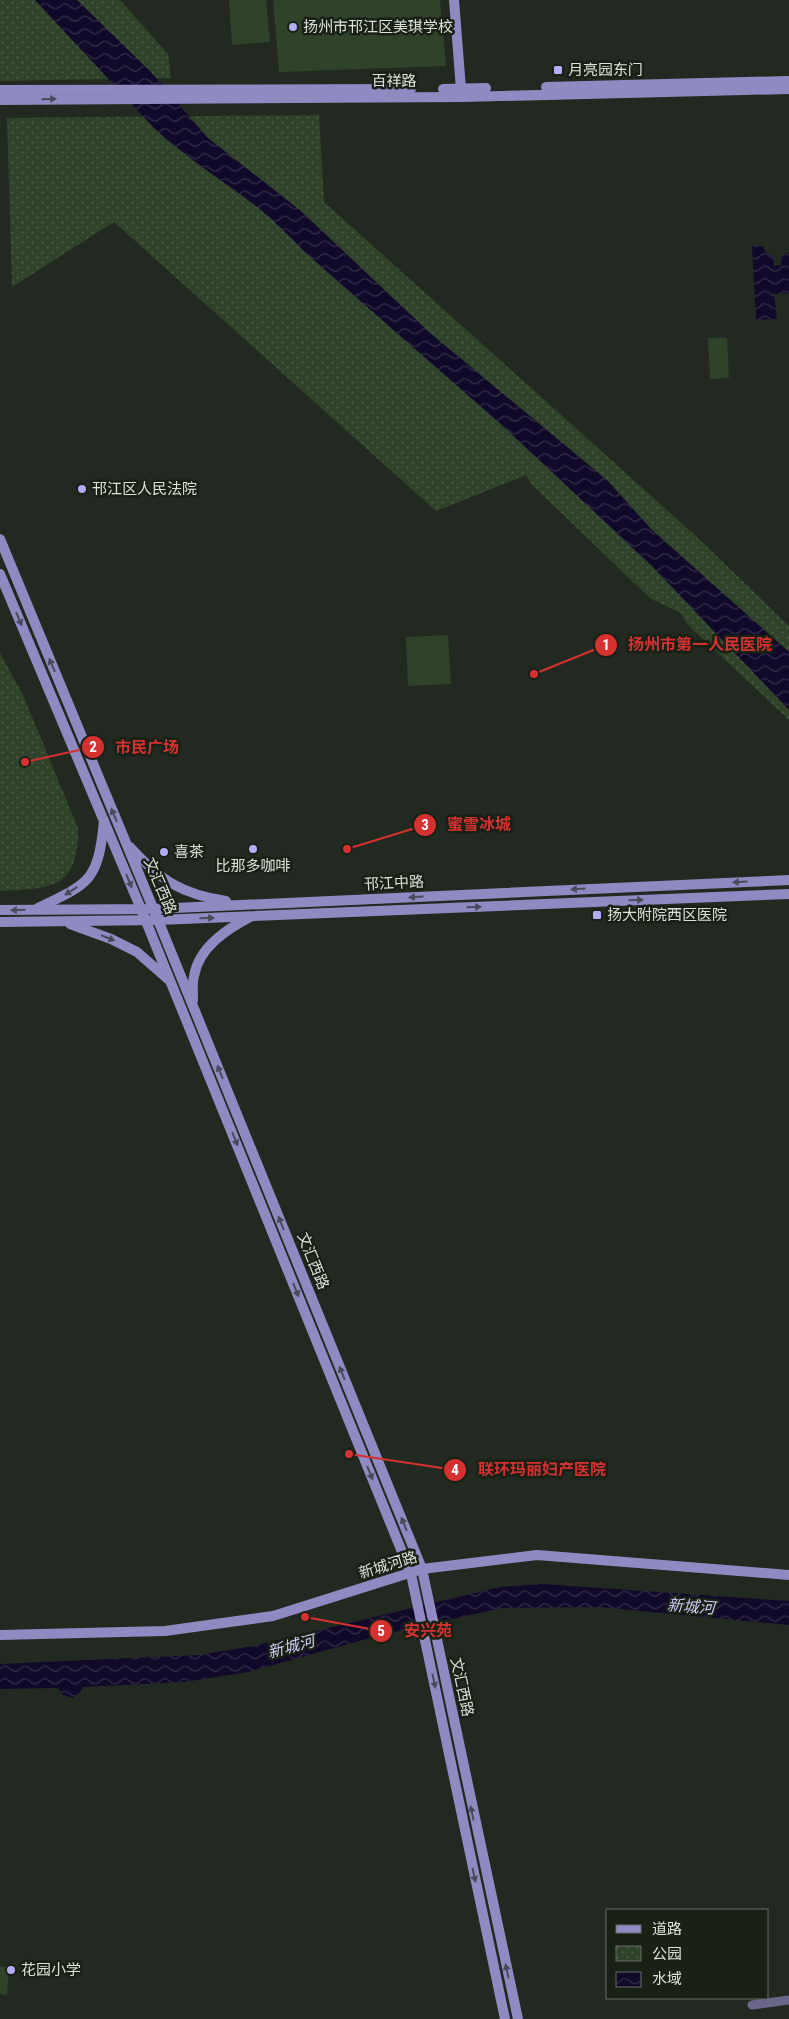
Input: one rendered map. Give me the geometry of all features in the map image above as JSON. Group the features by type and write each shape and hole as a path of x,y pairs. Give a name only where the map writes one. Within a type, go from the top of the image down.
{"main road":[{"path":"454,0 462,93"},
{"name":"百祥路","path":"462,93 789,81"},
{"name":"百祥路","path":"0,90 177,94 789,89"},
{"name":"百祥路","path":"0,100 117,94"},
{"name":"文汇西路","path":"0,539 158,920 422,1569 518,2019"},
{"name":"文汇西路","path":"0,574 146,920 411,1574 505,2019"},
{"path":"35,910 70,892 92,876 100,855 104,820"},
{"path":"125,842 151,870 174,887 200,897 249,904"},
{"name":"邗江中路","path":"0,910 153,909 789,880"},
{"name":"邗江中路","path":"0,922 158,920 789,894"},
{"path":"193,1006 194,975 206,951 226,930 254,916"},
{"path":"62,921 111,939 137,952 170,981"},
{"name":"新城河路","path":"0,1635 166,1631 273,1616 422,1569 537,1555 789,1575"}],"street":[{"path":"752,2005 789,2000"}],"green space":[{"path":"0,0 120,0 168,54 171,78 0,81"},
{"path":"229,0 266,0 270,42 232,45"},
{"path":"273,0 440,0 446,66 279,72"},
{"path":"319,115 324,202 697,537 789,626 789,720 686,623 681,613 651,599 532,485 526,475 436,511 114,222 12,287 7,118"},
{"path":"708,338 727,338 729,378 710,379"},
{"path":"448,635 451,684 408,686 406,637"},
{"path":"0,653 23,695 78,828 77,848 73,863 67,874 59,882 34,889 0,891"},
{"path":"0,1966 9,1967 7,1995 0,1994"}],"water":[{"path":"35,0 77,0 150,71 208,138 301,211 429,332 608,481 651,529 789,652 789,710 653,567 503,426 308,255 267,215 189,157 154,128"},
{"path":"752,246 763,246 766,253 773,256 774,266 781,265 782,257 789,252 789,293 774,294 777,319 756,320"},
{"name":"新城河","path":"542,1584 789,1601 789,1625 599,1607 502,1608 385,1634 248,1672 184,1682 83,1687 79,1694 73,1698 63,1695 58,1688 0,1689 0,1664 198,1655 253,1646 500,1587"}],"place":[{"name":"扬州市邗江区美琪学校","path":"293,27"},
{"name":"月亮园东门","path":"558,70"},
{"name":"邗江区人民法院","path":"82,489"},
{"name":"扬州市第一人民医院","path":"534,674"},
{"name":"市民广场","path":"25,762"},
{"name":"比那多咖啡","path":"253,849"},
{"name":"蜜雪冰城","path":"347,849"},
{"name":"喜茶","path":"164,852"},
{"name":"扬大附院西区医院","path":"597,915"},
{"name":"联环玛丽妇产医院","path":"349,1454"},
{"name":"安兴苑","path":"305,1617"},
{"name":"花园小学","path":"11,1970"}]}
